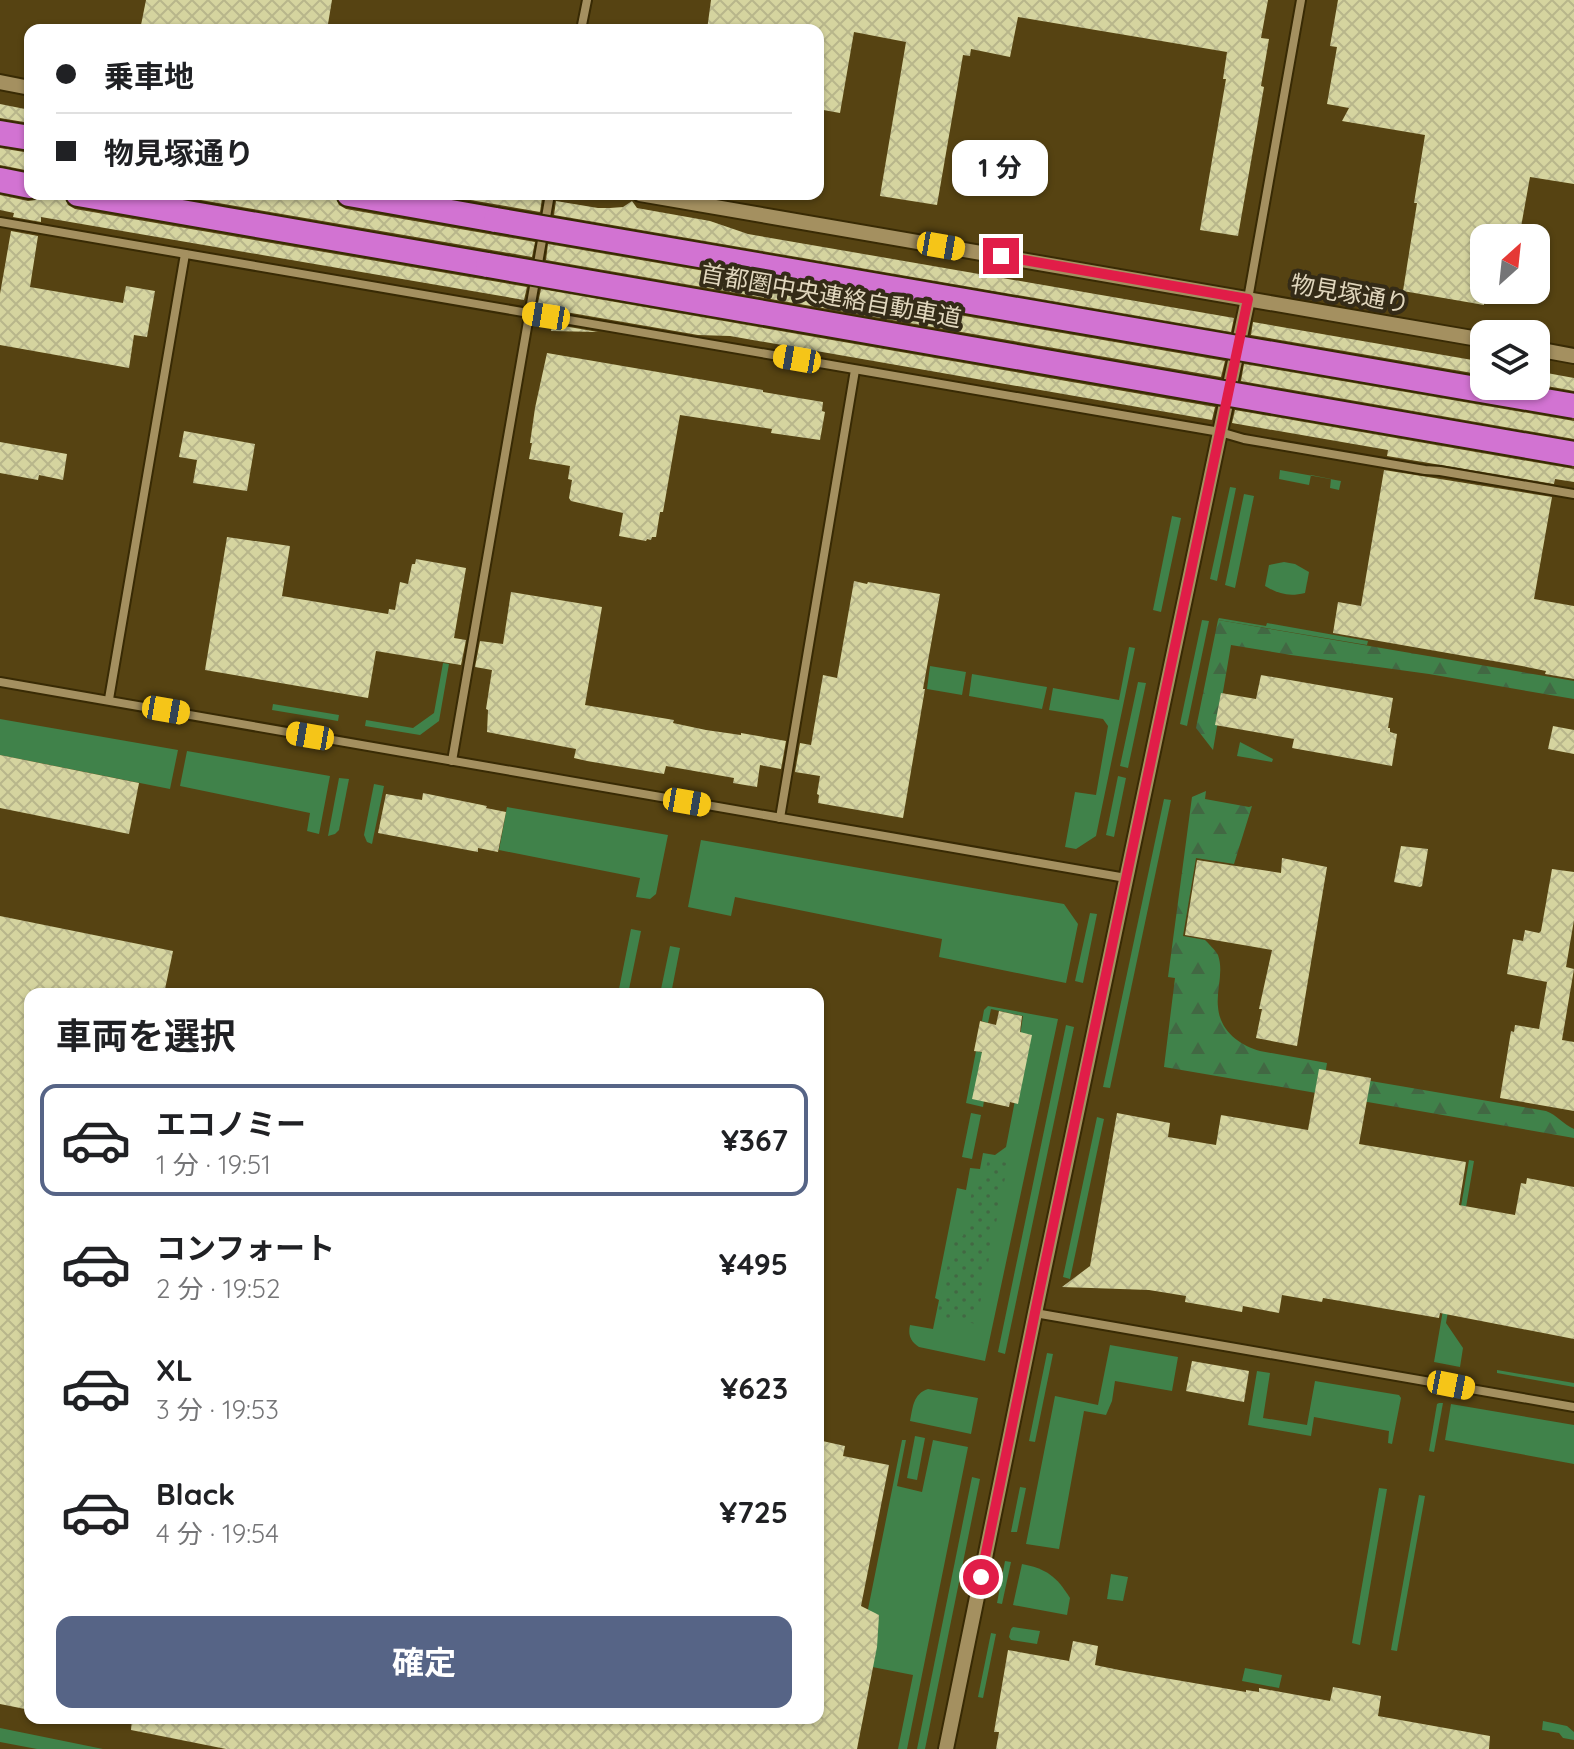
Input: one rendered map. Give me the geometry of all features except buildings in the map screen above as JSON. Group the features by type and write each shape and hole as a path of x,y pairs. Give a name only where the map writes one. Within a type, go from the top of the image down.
{"highway":[{"path":"0,133 24,137"},
{"path":"0,180 24,185"},
{"name":"首都圏中央連絡自動車道","path":"113,200 1574,454"},
{"name":"首都圏中央連絡自動車道","path":"383,200 1574,406"}],"street":[{"path":"582,24 587,0"},
{"path":"946,1749 1248,299 1301,0"},
{"path":"0,82 24,87"},
{"path":"452,761 549,200"},
{"name":"物見塚通り","path":"675,200 1470,338"},
{"path":"0,222 1574,494"},
{"path":"109,699 185,254"},
{"path":"1550,352 1574,356"},
{"path":"780,818 855,370"},
{"path":"0,682 1126,878"},
{"path":"1035,1313 1574,1407"}],"green space":[{"path":"1280,470 1311,476 1309,485 1279,479"},
{"path":"1331,479 1341,481 1339,490 1330,488"},
{"path":"1230,487 1236,488 1217,581 1210,579"},
{"path":"1244,494 1254,496 1235,588 1225,585"},
{"path":"1172,516 1181,518 1161,612 1153,610"},
{"path":"1284,562 1309,572 1305,593 1284,594 1265,586 1269,565"},
{"path":"1219,618 1266,626 1267,623 1368,641 1367,645"},
{"path":"1202,620 1209,621 1187,726 1180,724"},
{"path":"1218,620 1574,681 1574,699 1231,645 1213,750 1196,728"},
{"path":"1129,647 1135,648 1096,836 1076,849 1065,847 1075,792 1096,795 1108,726 1103,719 1049,710 1053,688 1119,700"},
{"path":"443,663 449,664 439,721 420,735 365,726 366,720 413,728 434,713"},
{"path":"930,666 966,672 962,695 927,689"},
{"path":"972,674 1047,687 1042,709 969,696"},
{"path":"1138,682 1146,683 1128,768 1120,766"},
{"path":"273,704 339,715 338,721 272,710"},
{"path":"0,719 178,750 170,789 0,755"},
{"path":"1240,742 1273,759 1272,762 1237,756"},
{"path":"187,751 330,776 319,834 307,831 310,813 180,786"},
{"path":"1118,776 1126,778 1114,837 1106,835"},
{"path":"339,778 349,779 339,830 328,836"},
{"path":"374,784 384,786 372,844 367,842 364,835"},
{"path":"1206,791 1205,799 1252,806 1234,864 1196,858 1183,936 1205,940 1218,955 1218,1007 1222,1023 1232,1036 1260,1051 1327,1063 1322,1094 1164,1067 1175,978 1168,977 1192,797"},
{"path":"1164,799 1171,800 1110,1088 1103,1087"},
{"path":"507,807 668,835 656,894 650,899 636,897 640,878 499,850"},
{"path":"701,840 1064,904 1078,924 1066,983 939,957 942,939 735,897 731,916 688,907"},
{"path":"1090,913 1097,914 1083,983 1075,981"},
{"path":"631,929 641,931 629,988 619,988"},
{"path":"670,946 680,948 672,988 661,988"},
{"path":"988,1006 1058,1019 985,1361 919,1347 909,1332 910,1325 933,1329 939,1300 935,1298 957,1188 966,1190 970,1168 980,1169 983,1153 995,1155 1006,1147 1027,1038 1020,1036 1023,1016 991,1009 988,1023 982,1021"},
{"path":"1066,1025 1074,1027 1005,1354 998,1352"},
{"path":"976,1051 984,1053 986,1088 983,1107 966,1103"},
{"path":"1365,1080 1546,1111 1574,1129 1574,1138 1362,1101"},
{"path":"971,1113 981,1115 972,1159 962,1157"},
{"path":"1097,1117 1104,1119 1070,1279 1063,1277"},
{"path":"988,1159 1008,1163 976,1324 937,1316 954,1235 963,1236 975,1176 984,1177"},
{"path":"1469,1160 1474,1161 1446,1323 1463,1348 1460,1367 1434,1362"},
{"path":"1110,1345 1178,1357 1172,1391 1115,1381 1106,1415 1084,1411 1059,1549 1026,1544 1055,1396 1098,1405"},
{"path":"1047,1353 1053,1354 1035,1442 1029,1441"},
{"path":"1497,1370 1574,1383 1574,1387 1497,1373"},
{"path":"1257,1371 1270,1373 1263,1418 1307,1425 1315,1381 1399,1395 1401,1398 1392,1444 1388,1443 1389,1431 1314,1417 1311,1436 1248,1425"},
{"path":"928,1389 978,1398 971,1434 910,1421 917,1398"},
{"path":"1439,1403 1443,1403 1434,1452 1429,1451"},
{"path":"1451,1404 1574,1425 1574,1464 1445,1440"},
{"path":"915,1436 925,1438 917,1480 907,1478"},
{"path":"902,1440 906,1440 897,1486 922,1492 933,1440 968,1447 907,1749 898,1749 913,1675 857,1664"},
{"path":"972,1477 980,1479 925,1749 917,1749"},
{"path":"1020,1487 1026,1488 1017,1532 1011,1532"},
{"path":"1379,1488 1387,1489 1360,1645 1352,1643"},
{"path":"1419,1495 1425,1496 1397,1651 1391,1650"},
{"path":"1005,1561 1011,1562 1002,1604 997,1603"},
{"path":"1022,1564 1044,1571 1060,1584 1070,1598 1067,1615 1013,1605"},
{"path":"1111,1574 1128,1577 1123,1601 1107,1599"},
{"path":"1013,1627 1040,1631 1037,1644 1011,1640 1009,1637"},
{"path":"991,1633 996,1634 983,1698 978,1697"},
{"path":"1245,1668 1282,1675 1279,1688 1242,1681"},
{"path":"1543,1721 1567,1726 1574,1732 1574,1740 1542,1730"},
{"path":"0,1728 103,1749 37,1749 0,1742"}],"route":[{"path":"981,1577 1248,299 1001,256"}]}
